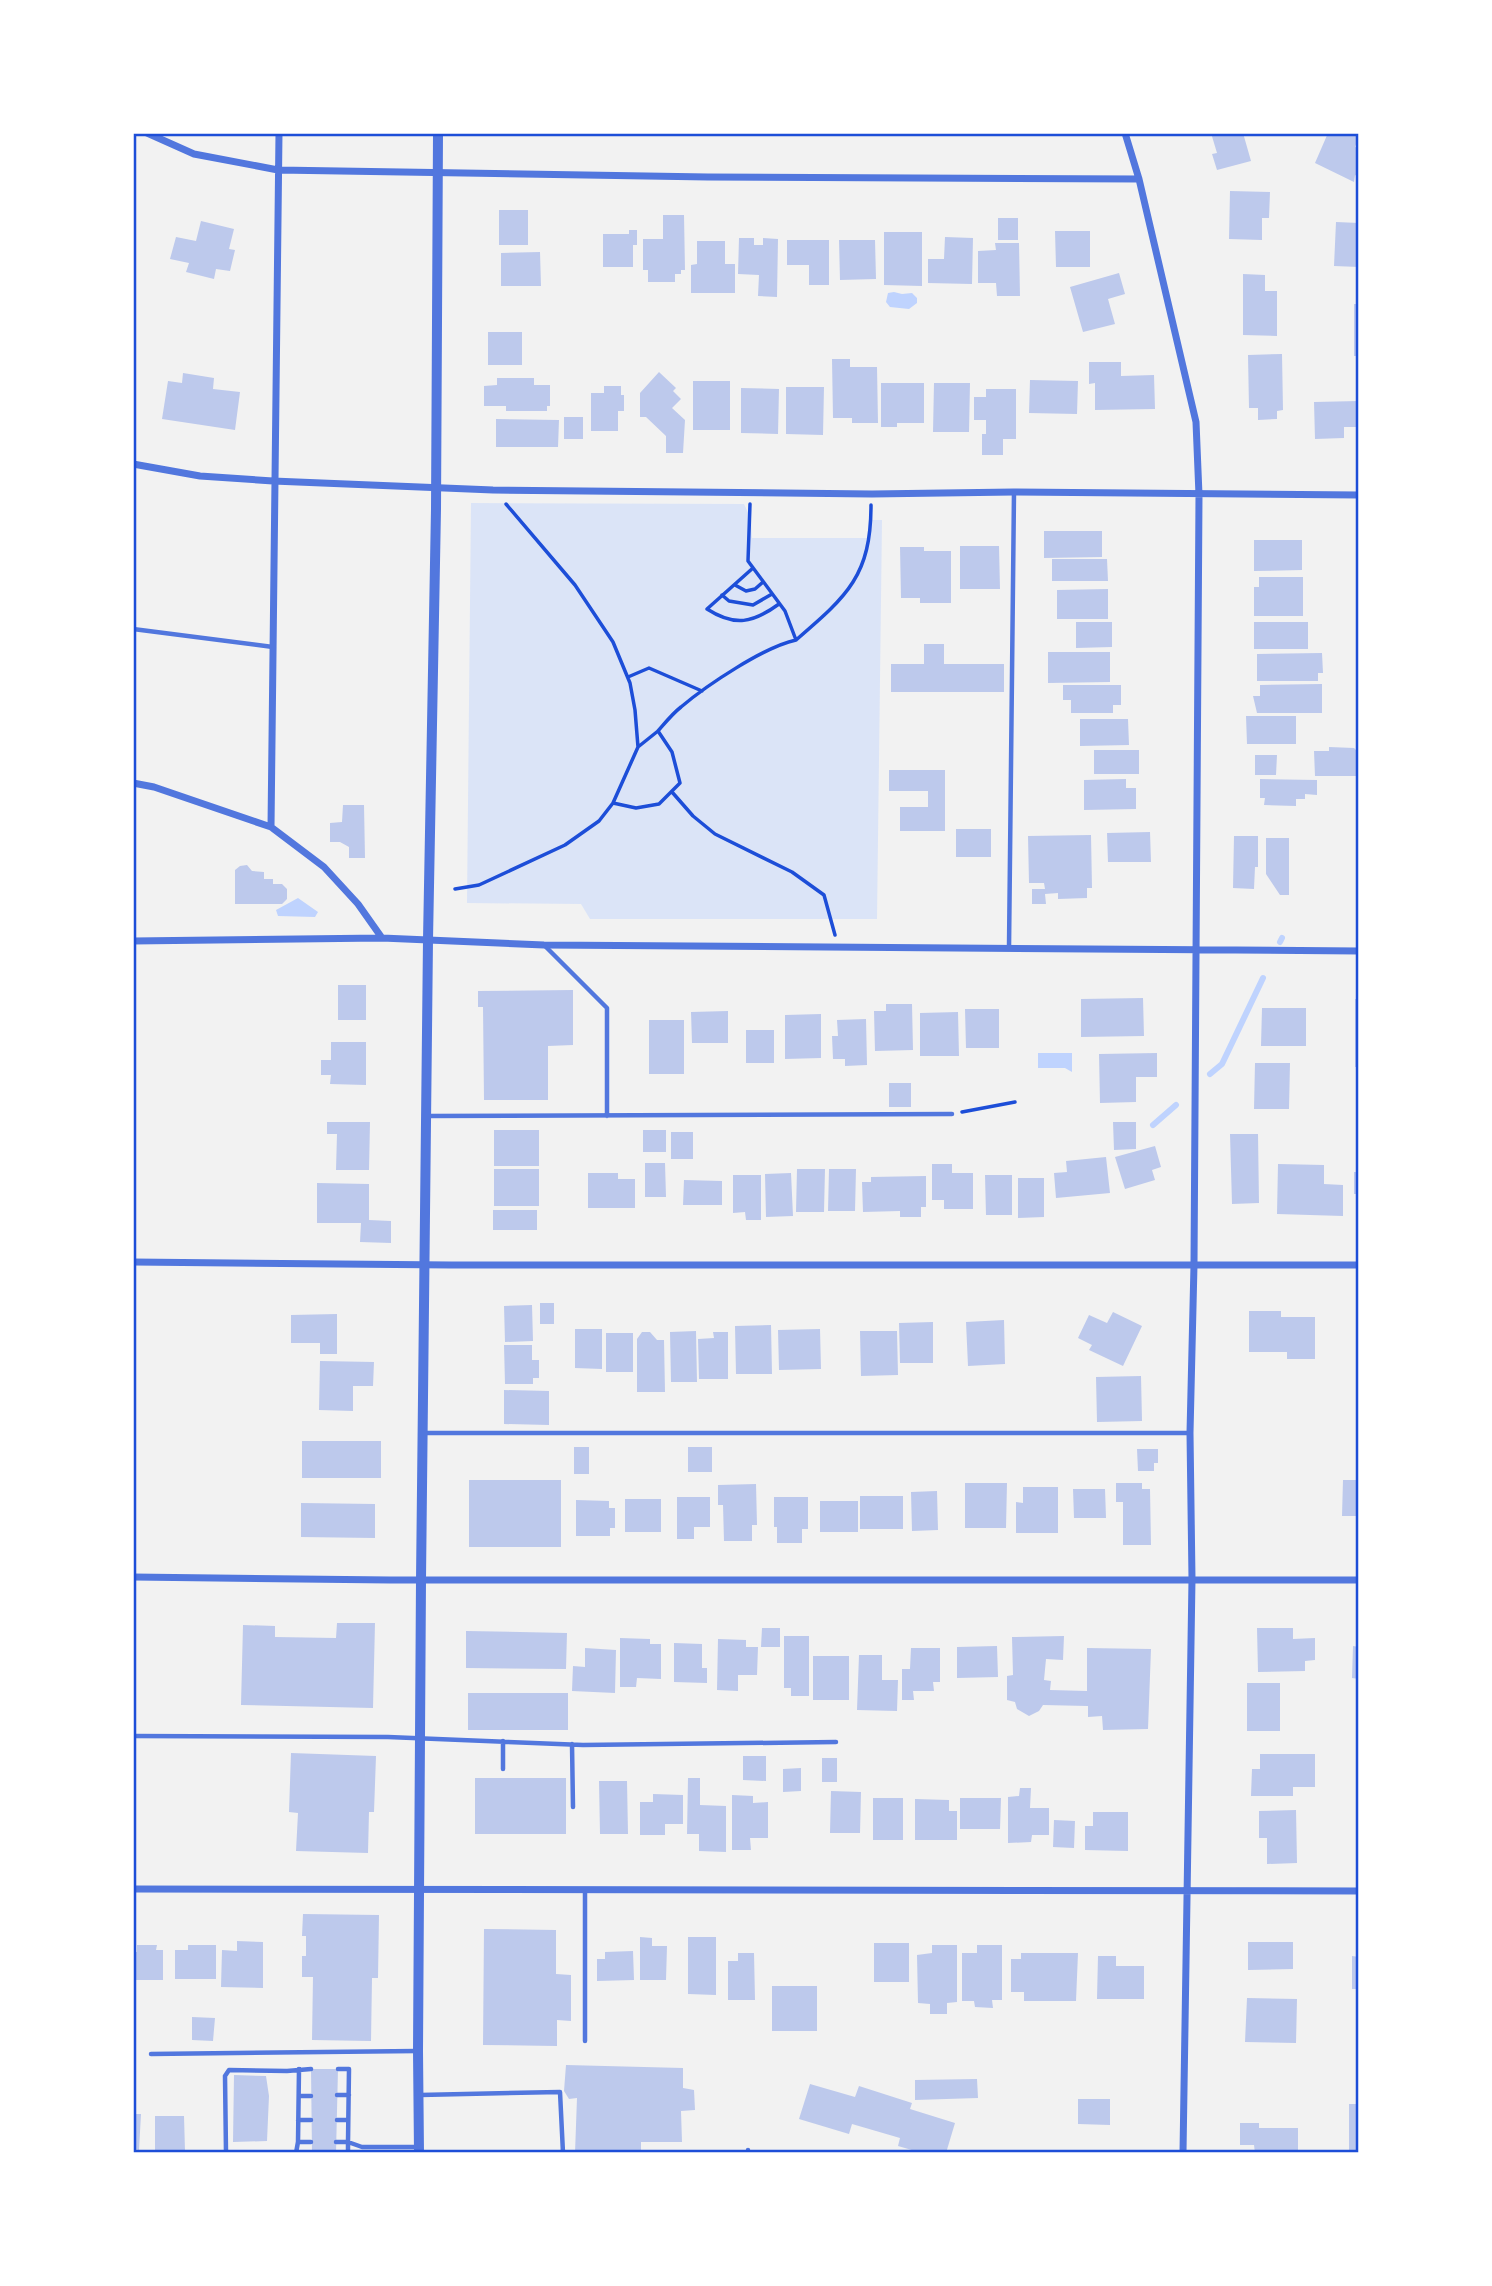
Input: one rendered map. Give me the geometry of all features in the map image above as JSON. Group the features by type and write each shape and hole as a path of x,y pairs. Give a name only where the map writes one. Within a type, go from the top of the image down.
{"street":[{"path":"146,133 194,154 278,170 1139,179"},
{"path":"271,827 279,133"},
{"path":"419,2150 421,1580 436,487 438,133"},
{"path":"1125,133 1139,179 1196,422 1199,495 1194,1265 1190,1433 1192,1579 1184,2153"},
{"path":"133,464 200,476 493,489 872,494 1014,492 1359,495"},
{"path":"133,783 154,787 271,827 324,867 358,904 382,938"},
{"path":"133,941 382,938 544,945 1359,951"},
{"path":"133,1262 1359,1265"},
{"path":"133,1577 421,1580 1359,1580"},
{"path":"133,1889 1359,1891"}],"lane":[{"path":"1009,948 1014,492"},
{"path":"133,629 273,647"},
{"path":"544,945 607,1008 607,1116"},
{"path":"426,1116 952,1114"},
{"path":"424,1433 1190,1433"},
{"path":"133,1736 421,1738 572,1744 836,1742"},
{"path":"503,1741 503,1769"},
{"path":"572,1744 573,1807"},
{"path":"584,2041 585,1891"},
{"path":"151,2054 418,2051"},
{"path":"338,2068 349,2069 348,2153"},
{"path":"296,2153 299,2069"},
{"path":"226,2153 225,2076 229,2070 311,2069"},
{"path":"419,2095 560,2091 563,2153"},
{"path":"337,2095 349,2095"},
{"path":"299,2096 311,2096"},
{"path":"298,2120 311,2120"},
{"path":"337,2120 348,2120"},
{"path":"298,2142 311,2142"},
{"path":"336,2142 348,2142 362,2147 419,2150"}],"path":[{"path":"493,489 575,585 613,642 628,677 635,710 638,747"},
{"path":"751,492 748,561 779,604 796,639"},
{"path":"455,889 480,885 565,845 599,821 613,803 638,747 658,731 679,708 777,644 796,639 835,607 863,569 871,533 872,494"},
{"path":"753,568 707,608 730,621 743,621 757,618 779,604"},
{"path":"734,584 746,591 755,589 764,582"},
{"path":"722,595 729,601 753,606 772,594"},
{"path":"628,677 649,668 702,691"},
{"path":"613,803 636,808 659,804 680,783 672,752 658,731"},
{"path":"672,791 694,816 715,834 792,872 824,895 838,947"},
{"path":"952,1114 1015,1102"}],"shaded area":[{"path":"471,503 744,504 751,519 752,538 868,538 870,520 882,520 877,919 590,919 581,904 467,903"}],"water":[{"path":"888,293 912,293 917,298 917,303 909,309 890,307 886,302"},
{"path":"298,898 318,912 315,917 278,916 276,910"},
{"path":"1038,1053 1072,1053 1072,1072 1065,1068 1038,1068"}],"building":[{"path":"1211,133 1243,133 1251,161 1217,170 1212,154 1217,153"},
{"path":"1328,133 1333,136 1335,133 1354,133 1359,136 1355,147 1359,148 1359,177 1355,175 1354,182 1315,163"},
{"path":"1230,191 1270,192 1269,218 1262,218 1262,240 1229,239"},
{"path":"499,210 528,210 528,245 499,245"},
{"path":"663,215 684,215 685,270 681,270 681,274 675,274 675,282 648,282 648,270 643,270 643,239 663,239"},
{"path":"998,218 1018,218 1018,240 998,240"},
{"path":"201,221 234,229 229,249 235,250 230,271 216,269 214,279 186,272 189,263 170,259 176,237 196,241"},
{"path":"1336,222 1359,223 1359,267 1334,266"},
{"path":"629,230 637,230 637,245 633,245 633,267 603,267 603,234 629,234"},
{"path":"1055,231 1090,231 1090,267 1056,267"},
{"path":"884,232 922,232 922,286 884,285"},
{"path":"945,237 973,238 972,284 928,283 928,259 944,259"},
{"path":"739,238 754,238 754,245 763,245 763,238 778,239 777,297 758,296 759,275 738,274"},
{"path":"787,240 829,240 829,285 809,285 809,265 787,265"},
{"path":"839,240 875,240 876,279 840,280"},
{"path":"697,241 725,241 725,264 735,264 735,293 691,293 691,265 697,264"},
{"path":"995,243 1019,243 1020,296 997,296 996,283 978,283 978,251 996,250"},
{"path":"540,252 541,286 501,286 501,253"},
{"path":"1119,273 1125,294 1108,299 1115,324 1083,332 1070,287"},
{"path":"1243,274 1265,275 1265,291 1277,291 1277,336 1243,335"},
{"path":"1354,304 1359,304 1359,356 1354,356"},
{"path":"488,332 522,332 522,365 488,365"},
{"path":"1282,354 1283,410 1277,411 1277,419 1258,420 1258,408 1249,408 1248,355"},
{"path":"832,359 850,359 850,367 877,367 878,423 852,423 852,418 833,418"},
{"path":"1089,362 1121,362 1121,376 1154,375 1155,409 1095,410 1095,383 1089,384"},
{"path":"659,372 676,388 673,391 681,399 672,408 685,420 683,453 666,453 666,436 646,417 640,417 640,393"},
{"path":"183,373 214,378 213,389 240,392 235,430 162,419 168,381 182,383"},
{"path":"497,378 534,378 534,385 550,385 550,406 547,406 547,411 506,411 506,406 484,406 484,386 497,385"},
{"path":"1030,380 1078,381 1077,414 1029,413"},
{"path":"693,381 730,381 730,430 693,430"},
{"path":"881,383 924,383 924,423 897,423 897,427 881,427"},
{"path":"934,383 970,383 969,432 933,432"},
{"path":"604,386 621,386 621,395 624,395 624,411 618,411 618,431 591,431 591,393 604,393"},
{"path":"786,387 824,387 823,435 786,434"},
{"path":"741,388 779,389 778,434 741,433"},
{"path":"986,389 1016,389 1016,439 1003,439 1003,455 982,455 982,434 986,434 986,420 974,420 974,397 986,397"},
{"path":"1359,401 1359,427 1344,427 1344,438 1315,439 1314,402"},
{"path":"564,417 583,417 583,439 564,439"},
{"path":"496,419 559,420 558,447 496,447"},
{"path":"1044,531 1102,531 1102,557 1044,558"},
{"path":"1254,540 1302,540 1302,570 1254,571"},
{"path":"960,546 999,546 1000,589 960,589"},
{"path":"900,547 924,547 924,551 951,551 951,603 920,603 920,598 901,598"},
{"path":"1052,559 1107,559 1108,581 1052,581"},
{"path":"1259,577 1303,577 1303,616 1254,616 1254,587 1259,587"},
{"path":"1108,589 1108,619 1057,619 1057,590"},
{"path":"1076,622 1112,622 1112,647 1076,648"},
{"path":"1254,622 1308,622 1308,649 1254,649"},
{"path":"924,644 944,644 944,664 1004,664 1004,692 891,692 891,664 924,664"},
{"path":"1048,652 1110,652 1110,682 1048,683"},
{"path":"1322,653 1323,673 1318,673 1318,681 1257,681 1257,654"},
{"path":"1322,684 1322,713 1257,713 1253,696 1260,696 1260,685"},
{"path":"1063,685 1121,685 1121,705 1113,705 1113,713 1071,713 1071,700 1063,700"},
{"path":"1246,716 1296,716 1296,744 1247,744"},
{"path":"1080,719 1128,719 1129,745 1080,746"},
{"path":"1329,747 1354,748 1359,753 1359,776 1315,776 1314,751 1329,751"},
{"path":"1094,750 1139,750 1139,774 1094,774"},
{"path":"1255,755 1277,755 1276,775 1255,775"},
{"path":"889,770 945,770 945,831 900,831 900,807 928,807 928,791 889,791"},
{"path":"1126,779 1126,788 1136,788 1136,809 1084,810 1084,780"},
{"path":"1260,779 1317,780 1317,795 1305,794 1305,799 1296,799 1296,806 1264,805 1265,798 1260,798"},
{"path":"343,805 364,805 365,858 349,858 349,847 340,842 330,842 330,823 342,822"},
{"path":"956,829 991,829 991,857 956,857"},
{"path":"1150,832 1151,862 1108,862 1107,833"},
{"path":"1091,835 1092,888 1087,888 1087,898 1058,899 1058,893 1045,894 1046,904 1032,904 1032,889 1045,889 1044,883 1029,883 1028,836"},
{"path":"1234,836 1258,836 1258,867 1255,867 1254,889 1233,888"},
{"path":"1266,838 1289,838 1289,895 1280,895 1266,874"},
{"path":"247,865 252,871 264,872 264,879 273,879 273,884 282,884 287,889 287,899 282,904 235,904 235,870"},
{"path":"338,985 366,985 366,1020 338,1020"},
{"path":"573,990 573,1045 548,1046 548,1100 484,1100 483,1007 478,1007 478,991"},
{"path":"1143,998 1144,1036 1081,1037 1081,999"},
{"path":"1355,999 1359,999 1359,1067 1355,1067"},
{"path":"886,1004 912,1004 913,1050 875,1051 874,1011 886,1011"},
{"path":"1262,1008 1306,1008 1306,1046 1261,1046"},
{"path":"965,1009 999,1009 999,1048 966,1048"},
{"path":"728,1011 728,1043 692,1043 691,1012"},
{"path":"958,1012 959,1056 920,1056 920,1013"},
{"path":"821,1014 821,1058 785,1059 785,1015"},
{"path":"866,1019 867,1065 845,1066 845,1059 833,1059 832,1036 838,1036 837,1020"},
{"path":"649,1020 684,1020 684,1074 649,1074"},
{"path":"746,1030 774,1030 774,1063 746,1063"},
{"path":"331,1042 366,1042 366,1085 330,1084 331,1075 321,1075 321,1060 331,1060"},
{"path":"1157,1053 1157,1077 1136,1077 1136,1102 1100,1103 1099,1054"},
{"path":"1255,1063 1290,1063 1289,1109 1254,1109"},
{"path":"889,1083 911,1083 911,1107 889,1107"},
{"path":"327,1122 370,1122 369,1170 336,1170 337,1134 327,1134"},
{"path":"1113,1122 1136,1122 1136,1149 1114,1150"},
{"path":"494,1130 539,1130 539,1166 494,1166"},
{"path":"643,1130 666,1130 666,1152 643,1152"},
{"path":"671,1132 693,1132 693,1159 671,1159"},
{"path":"1230,1134 1258,1134 1259,1203 1232,1204"},
{"path":"1155,1146 1161,1167 1152,1170 1155,1180 1125,1189 1115,1157"},
{"path":"1106,1157 1110,1193 1056,1198 1054,1173 1067,1172 1066,1161"},
{"path":"645,1163 665,1163 666,1197 645,1197"},
{"path":"932,1164 952,1164 952,1173 973,1173 973,1209 944,1209 944,1200 932,1200"},
{"path":"1278,1164 1324,1165 1324,1184 1343,1185 1343,1216 1277,1214"},
{"path":"494,1169 539,1169 539,1206 494,1206"},
{"path":"797,1169 825,1169 824,1212 796,1212"},
{"path":"829,1169 856,1169 855,1211 828,1211"},
{"path":"1354,1172 1359,1172 1359,1194 1354,1194"},
{"path":"588,1173 618,1173 618,1179 635,1179 635,1208 588,1208"},
{"path":"791,1173 793,1216 766,1217 765,1174"},
{"path":"733,1175 761,1175 761,1220 746,1220 745,1212 733,1213"},
{"path":"985,1175 1012,1175 1012,1215 986,1215"},
{"path":"926,1176 926,1207 921,1207 921,1217 900,1217 900,1211 863,1212 862,1182 871,1182 871,1177"},
{"path":"1018,1178 1044,1178 1044,1217 1018,1218"},
{"path":"684,1180 722,1181 722,1205 683,1205"},
{"path":"317,1183 369,1184 369,1220 391,1221 391,1243 360,1242 361,1223 317,1223"},
{"path":"493,1210 537,1210 537,1230 493,1230"},
{"path":"540,1303 554,1303 554,1324 540,1324"},
{"path":"532,1305 533,1341 505,1342 504,1306"},
{"path":"1249,1311 1281,1311 1281,1317 1315,1317 1315,1359 1287,1359 1287,1352 1249,1352"},
{"path":"1113,1312 1142,1326 1123,1366 1089,1350 1092,1345 1078,1338 1089,1315 1107,1323"},
{"path":"337,1314 337,1354 320,1354 320,1343 291,1343 291,1315"},
{"path":"1004,1320 1005,1364 968,1366 966,1322"},
{"path":"933,1322 933,1363 900,1363 899,1323"},
{"path":"771,1325 772,1374 736,1374 735,1326"},
{"path":"575,1329 602,1329 602,1369 575,1368"},
{"path":"820,1329 821,1369 779,1370 778,1330"},
{"path":"696,1331 697,1382 671,1382 670,1332"},
{"path":"860,1331 897,1331 898,1375 861,1376"},
{"path":"642,1332 650,1332 657,1340 664,1340 665,1392 637,1392 637,1339"},
{"path":"713,1332 728,1332 728,1379 699,1379 698,1339 714,1338"},
{"path":"606,1333 633,1333 633,1372 606,1372"},
{"path":"504,1345 532,1345 532,1360 539,1360 539,1378 533,1378 533,1384 505,1384"},
{"path":"320,1361 374,1362 373,1386 353,1386 353,1411 319,1410"},
{"path":"1141,1376 1142,1421 1097,1422 1096,1377"},
{"path":"504,1390 549,1391 549,1425 504,1424"},
{"path":"302,1441 381,1441 381,1478 302,1478"},
{"path":"574,1447 589,1447 589,1474 574,1474"},
{"path":"688,1447 712,1447 712,1472 688,1472"},
{"path":"1137,1449 1158,1449 1158,1463 1154,1463 1154,1471 1138,1471"},
{"path":"469,1480 561,1480 561,1547 469,1547"},
{"path":"1343,1480 1359,1480 1359,1516 1342,1516"},
{"path":"965,1483 1007,1483 1006,1528 965,1528"},
{"path":"1116,1483 1142,1483 1142,1489 1150,1489 1151,1545 1123,1545 1123,1502 1116,1502"},
{"path":"756,1484 757,1525 752,1525 752,1541 724,1541 723,1505 718,1505 718,1485"},
{"path":"1023,1487 1058,1487 1058,1533 1016,1533 1016,1502 1023,1503"},
{"path":"1073,1489 1105,1489 1106,1518 1074,1518"},
{"path":"937,1491 938,1530 912,1531 911,1492"},
{"path":"860,1496 903,1496 903,1529 860,1529"},
{"path":"677,1497 710,1497 710,1527 694,1527 694,1539 677,1539"},
{"path":"774,1497 808,1497 808,1529 802,1529 802,1543 777,1543"},
{"path":"625,1499 661,1499 661,1532 625,1532"},
{"path":"576,1500 609,1501 609,1508 615,1508 615,1528 610,1528 610,1536 576,1536"},
{"path":"820,1501 858,1501 858,1532 820,1532"},
{"path":"301,1503 375,1504 375,1538 301,1537"},
{"path":"337,1623 375,1623 373,1708 241,1705 243,1625 275,1626 275,1637 336,1638"},
{"path":"762,1628 780,1628 780,1647 761,1647"},
{"path":"1257,1628 1293,1628 1293,1639 1315,1638 1315,1660 1305,1661 1305,1671 1258,1672"},
{"path":"466,1631 567,1633 566,1669 466,1668"},
{"path":"784,1636 809,1636 809,1696 791,1696 791,1688 784,1688"},
{"path":"1064,1636 1063,1660 1046,1659 1044,1680 1051,1681 1050,1690 1087,1691 1087,1648 1151,1649 1148,1729 1103,1730 1102,1716 1088,1717 1088,1706 1043,1705 1039,1711 1029,1716 1017,1709 1015,1702 1007,1700 1007,1676 1013,1675 1012,1637"},
{"path":"620,1638 650,1639 650,1644 661,1644 661,1679 637,1678 636,1687 620,1687"},
{"path":"718,1639 746,1640 746,1647 758,1647 757,1675 738,1675 738,1691 717,1690"},
{"path":"674,1643 702,1644 702,1668 707,1668 707,1683 674,1682"},
{"path":"997,1646 998,1677 957,1678 957,1647"},
{"path":"1353,1646 1359,1647 1359,1679 1352,1678"},
{"path":"585,1648 616,1650 615,1693 572,1691 573,1666 585,1667"},
{"path":"911,1648 940,1648 940,1682 933,1682 934,1691 913,1691 914,1700 902,1700 902,1669 910,1669"},
{"path":"859,1655 882,1655 882,1680 898,1680 897,1711 857,1710"},
{"path":"813,1656 849,1656 849,1700 813,1700"},
{"path":"1247,1683 1280,1683 1280,1731 1247,1731"},
{"path":"468,1693 568,1693 568,1730 468,1730"},
{"path":"291,1753 376,1756 374,1812 369,1812 368,1853 296,1851 298,1813 289,1812"},
{"path":"1260,1754 1315,1754 1315,1787 1293,1787 1293,1796 1251,1796 1252,1769 1260,1769"},
{"path":"743,1756 766,1756 766,1781 743,1780"},
{"path":"822,1758 837,1758 837,1782 822,1782"},
{"path":"801,1768 801,1791 783,1792 783,1769"},
{"path":"475,1778 566,1778 566,1834 475,1834"},
{"path":"688,1778 700,1778 700,1805 726,1806 726,1852 699,1851 699,1834 687,1834"},
{"path":"599,1781 627,1781 628,1834 600,1834"},
{"path":"1020,1788 1031,1788 1030,1808 1049,1808 1049,1835 1032,1835 1031,1842 1008,1843 1008,1797 1019,1796"},
{"path":"831,1791 861,1792 860,1833 830,1833"},
{"path":"653,1794 683,1795 683,1824 665,1824 665,1835 640,1835 640,1802 653,1802"},
{"path":"732,1795 753,1796 753,1803 768,1802 768,1838 750,1838 751,1850 732,1850"},
{"path":"873,1798 903,1798 903,1840 873,1840"},
{"path":"960,1798 1001,1798 1000,1829 960,1829"},
{"path":"915,1799 949,1800 949,1811 957,1811 957,1840 915,1840"},
{"path":"1296,1810 1297,1863 1267,1864 1267,1838 1259,1838 1259,1811"},
{"path":"1093,1812 1128,1812 1128,1851 1085,1850 1085,1826 1093,1826"},
{"path":"1054,1820 1075,1821 1074,1848 1053,1847"},
{"path":"303,1914 379,1915 378,1978 372,1978 371,2041 312,2040 313,1977 302,1977 302,1956 306,1956 306,1936 302,1936"},
{"path":"484,1929 556,1930 556,1974 571,1975 571,2021 557,2020 557,2046 483,2045"},
{"path":"640,1937 652,1938 652,1946 667,1946 666,1980 640,1980"},
{"path":"688,1937 716,1937 716,1995 688,1994"},
{"path":"237,1941 263,1942 263,1988 221,1987 222,1950 237,1951"},
{"path":"1248,1942 1293,1942 1293,1969 1248,1970"},
{"path":"874,1943 909,1943 909,1982 874,1982"},
{"path":"137,1945 157,1945 156,1950 163,1950 163,1980 133,1980 133,1952 137,1952"},
{"path":"188,1945 216,1945 216,1979 175,1979 175,1950 188,1950"},
{"path":"932,1945 957,1945 957,2002 947,2003 947,2014 930,2014 930,2004 918,2003 917,1955 932,1953"},
{"path":"977,1945 1002,1945 1002,2000 992,2000 993,2008 975,2007 974,2001 962,2001 962,1953 977,1953"},
{"path":"633,1951 634,1980 597,1981 597,1959 605,1959 605,1952"},
{"path":"738,1953 754,1953 755,2000 728,2000 728,1961 738,1961"},
{"path":"1021,1953 1078,1953 1076,2001 1024,2001 1024,1992 1011,1992 1011,1959 1021,1959"},
{"path":"1098,1956 1116,1956 1116,1966 1144,1966 1144,1999 1097,1999"},
{"path":"1352,1956 1359,1957 1359,1989 1352,1989"},
{"path":"772,1986 817,1986 817,2031 772,2031"},
{"path":"1247,1998 1297,1999 1296,2043 1245,2042"},
{"path":"192,2017 215,2018 213,2041 192,2040"},
{"path":"566,2065 683,2068 683,2088 694,2090 695,2110 681,2111 682,2142 641,2142 641,2150 649,2153 575,2153 577,2098 569,2099 564,2091"},
{"path":"311,2069 338,2069 336,2153 312,2153"},
{"path":"234,2075 266,2076 269,2096 267,2141 233,2142"},
{"path":"977,2079 978,2098 915,2100 915,2080"},
{"path":"810,2084 855,2097 859,2086 912,2103 910,2109 955,2123 946,2153 922,2153 898,2146 900,2138 852,2124 849,2134 799,2119"},
{"path":"1078,2099 1110,2099 1110,2125 1078,2124"},
{"path":"1349,2104 1359,2104 1359,2153 1349,2153"},
{"path":"133,2114 141,2114 139,2150 133,2149"},
{"path":"155,2116 184,2116 185,2151 155,2151"},
{"path":"1240,2123 1259,2123 1259,2128 1298,2128 1298,2153 1255,2153 1254,2145 1240,2145"}],"waterway":[{"path":"1280,942 1282,938"},
{"path":"1210,1074 1222,1064 1263,978"},
{"path":"1153,1125 1176,1105"}]}
